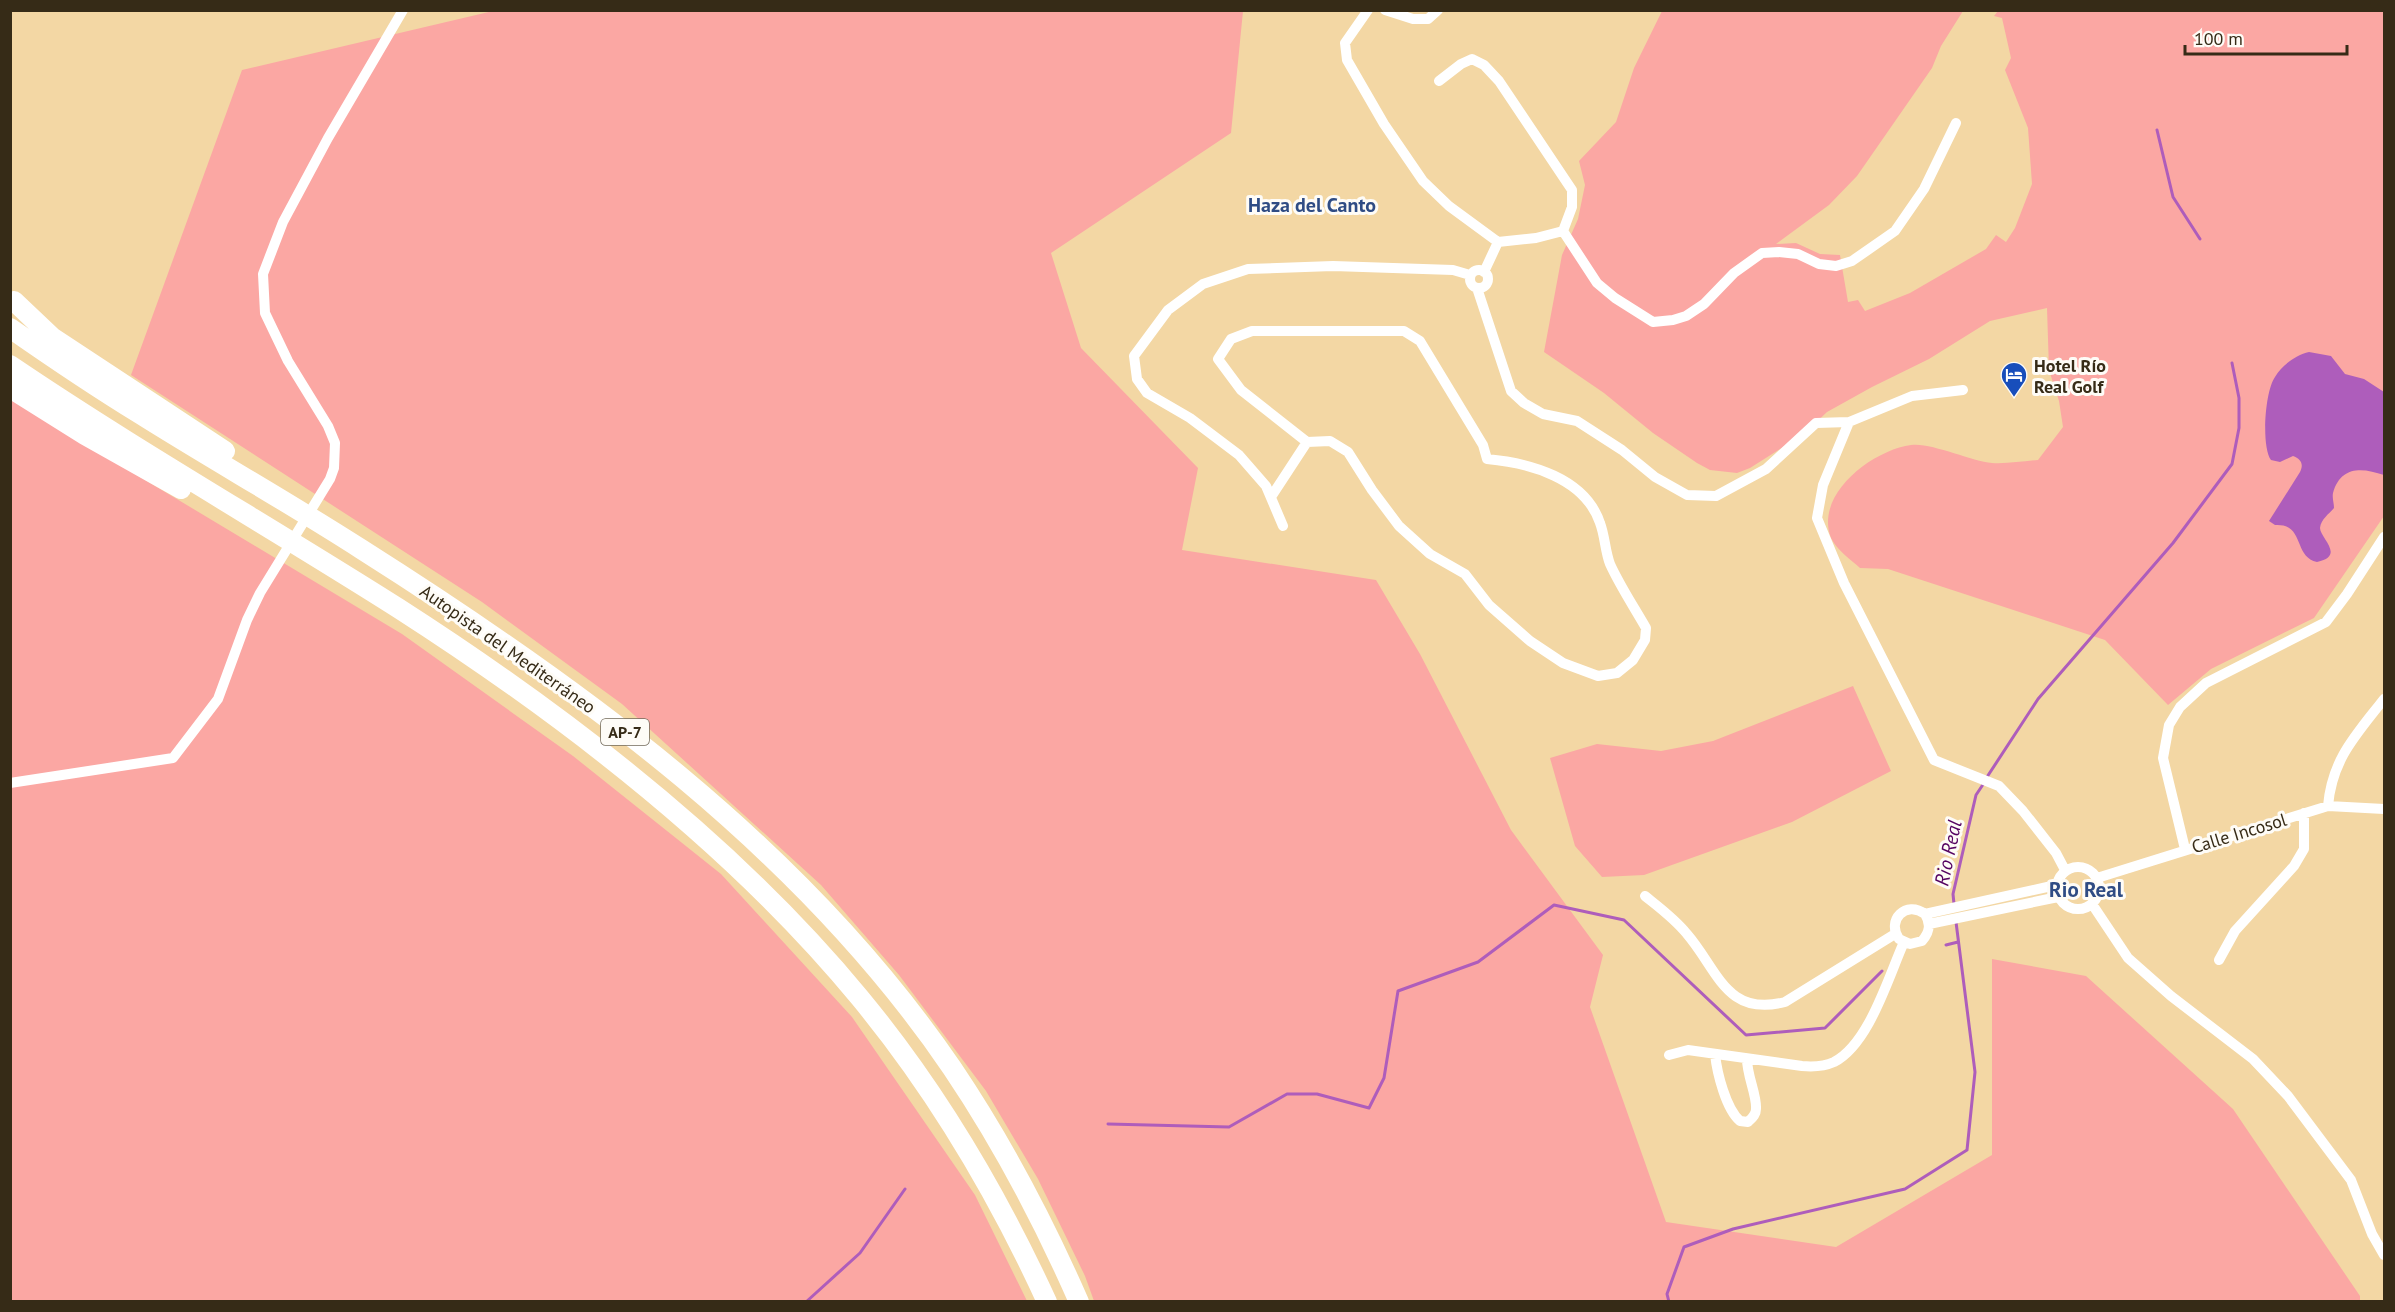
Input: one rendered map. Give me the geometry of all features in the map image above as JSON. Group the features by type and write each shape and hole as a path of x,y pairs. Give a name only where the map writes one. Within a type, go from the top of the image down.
{"highway":[{"path":"14,301 30,319 52,337 488,621 523,656"},
{"name":"Autopista del Mediterráneo","path":"10,328 132,410 358,547 523,656 608,718 700,793 786,872 866,958 914,1016 985,1118 1052,1239 1079,1302"},
{"name":"Autopista del Mediterráneo","path":"10,365 82,413 400,609 484,665 623,771 722,854 781,912 849,985 886,1031 953,1127 1001,1208 1047,1302"},
{"path":"10,388 85,435 268,539 492,682 558,720"}],"street":[{"path":"10,783 173,758 218,699 247,620 260,593 330,479 334,468 334,443 328,426 288,361 266,314 263,274 283,222 327,138 403,10"},
{"path":"1368,10 1345,43 1347,60 1384,124 1423,181 1449,206 1498,242 1536,238 1563,231"},
{"path":"1385,10 1413,19 1428,19 1438,10"},
{"path":"1439,81 1461,64 1472,59 1484,65 1499,81 1572,190 1572,207 1563,231"},
{"path":"1563,231 1597,283 1615,298 1653,322 1673,320 1686,316 1704,304 1734,273 1762,253 1798,254 1819,264 1836,266 1852,261 1878,243 1894,231 1924,189 1956,123"},
{"path":"1484,272 1498,242"},
{"path":"1283,526 1266,486 1239,455 1190,418 1147,393 1137,379 1134,356 1168,310 1203,284 1248,269 1333,266 1453,270 1470,275"},
{"path":"1470,275 1476,270 1484,272 1488,279 1481,288 1477,288"},
{"path":"1470,275 1471,283 1477,288 1511,391 1524,403 1543,414 1576,421 1622,450 1655,477 1687,495 1716,496 1766,469 1816,423 1849,422 1912,396 1963,390"},
{"path":"1252,331 1404,331 1420,341 1483,445 1487,459 1515,462 1549,473 1584,494 1600,522 1610,563 1646,628 1645,640 1632,660 1617,673 1598,676 1563,663 1530,641 1489,605 1465,574 1430,554 1399,526 1372,490 1348,452 1330,441 1307,442 1241,390 1218,359 1231,339 1252,331"},
{"path":"1849,422 1822,484 1816,518 1844,583 1934,760 1999,786 2023,811 2056,853 2065,870"},
{"path":"1271,497 1307,442"},
{"path":"2185,849 2163,758 2169,725 2180,707 2206,683 2326,622 2385,537"},
{"path":"2328,806 2330,784 2344,750 2385,699"},
{"name":"Calle Incosol","path":"2097,878 2328,806 2385,809"},
{"path":"2219,960 2235,931 2294,866 2304,849 2304,813"},
{"path":"2076,866 2088,869 2097,878 2098,896 2092,904 2077,910 2063,904 2058,897 2056,885 2065,870 2076,866"},
{"path":"1927,919 1942,910 2056,885"},
{"path":"1646,896 1686,932 1730,993 1753,1005 1769,1006 1785,1002 1895,934"},
{"path":"1927,919 1926,936 1922,941 1910,944 1895,934 1894,921 1902,911 1914,909 1927,919 1948,921 2058,897"},
{"path":"2092,904 2128,957 2172,996 2253,1059 2288,1096 2351,1180 2372,1234 2385,1255"},
{"path":"1669,1055 1688,1050 1819,1067 1832,1063 1848,1053 1862,1035 1904,942"},
{"path":"1715,1054 1716,1068 1733,1115 1740,1121 1748,1122 1754,1116 1756,1109 1747,1071 1747,1059"}],"shaded area":[{"path":"493,11 1243,11 1231,133 1051,253 1081,348 1198,468 1182,550 1376,580 1420,654 1511,830 1603,955 1590,1007 1666,1222 1836,1247 1992,1155 1992,959 2086,976 2233,1109 2360,1296 2360,1301 1094,1301 1085,1276 1038,1179 986,1091 899,975 821,885 622,704 482,602 131,375 242,70"},
{"path":"1662,11 1963,11 1941,46 1932,68 1857,176 1829,205 1776,244 1796,243 1820,254 1840,255 1848,302 1858,300 1865,311 1910,293 1986,249 1996,235 2006,242 2015,228 2032,184 2028,128 2005,70 2011,58 2002,18 1994,16 1998,11 2384,11 2384,516 2314,618 2211,669 2168,705 2105,640 1888,569 1860,568 1836,546 1831,538 1828,522 1831,506 1850,477 1880,455 1911,445 1919,445 1992,463 2038,460 2063,427 2059,401 2049,370 2047,308 1990,321 1929,359 1827,412 1805,433 1750,468 1737,473 1710,470 1697,463 1653,433 1604,393 1544,352 1562,255 1578,219 1585,185 1579,161 1616,122 1634,68"},
{"path":"2309,352 2331,356 2345,374 2364,379 2384,392 2384,475 2361,470 2341,477 2333,493 2334,508 2324,519 2320,528 2331,551 2330,556 2317,562 2305,554 2291,529 2269,521 2300,472 2302,464 2293,456 2280,462 2271,460 2265,431 2269,394 2275,377 2290,361"},
{"path":"10,399 402,634 573,756 721,874 852,1017 975,1195 1027,1301 11,1301"},
{"path":"1853,686 1891,771 1792,822 1644,875 1602,877 1575,846 1550,758 1597,744 1661,751 1713,741"}],"waterway":[{"name":"Rio Real","path":"2157,130 2173,197 2200,239"},
{"name":"Rio Real","path":"1987,777 2038,699 2173,543 2232,464 2239,428 2239,398 2232,363"},
{"name":"Rio Real","path":"1954,904 1953,894 1976,795 1984,783"},
{"path":"1108,1124 1229,1127 1287,1094 1317,1094 1369,1108 1384,1078 1398,991 1478,962 1554,905 1624,920 1746,1035 1825,1028 1882,971"},
{"name":"Rio Real","path":"1669,1302 1667,1294 1684,1247 1733,1229 1905,1189 1967,1150 1975,1072 1956,922"},
{"path":"1946,945 1958,942"},
{"path":"806,1302 860,1253 905,1189"}],"place":[{"name":"Hotel Río Real Golf","path":"2014,398"}],"district":[{"name":"Haza del Canto","path":"1312,205"},
{"name":"Rio Real","path":"2086,889"}]}
